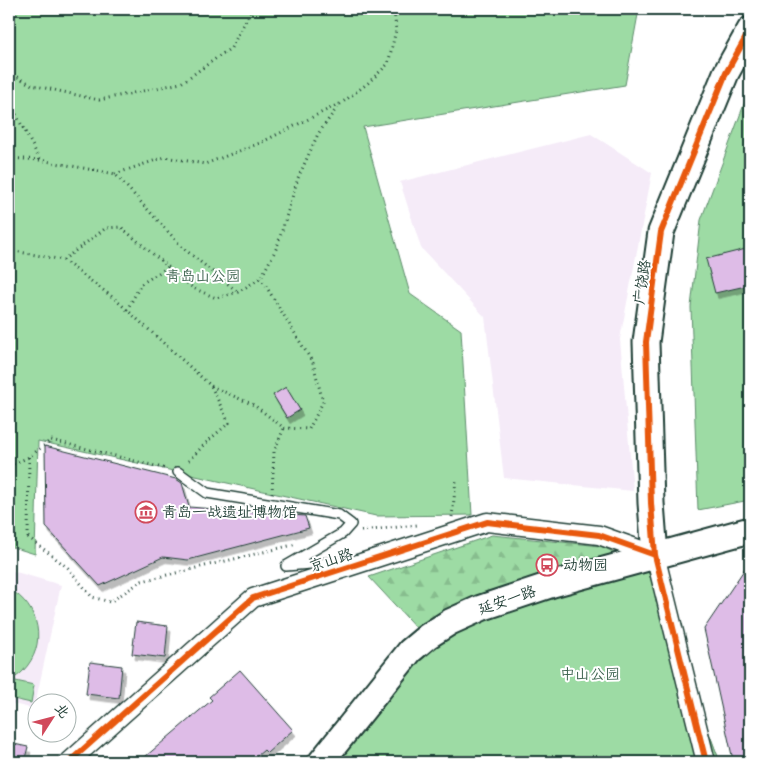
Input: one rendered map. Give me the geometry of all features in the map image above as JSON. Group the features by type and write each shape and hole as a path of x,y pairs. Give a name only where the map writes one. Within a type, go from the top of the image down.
{"street":[{"name":"广饶路","path":"655,555 651,503 646,342 661,232 726,73 750,30"},
{"name":"京山路","path":"69,762 253,598 487,522 599,535 655,555"},
{"name":"延安一路","path":"320,762 410,651 428,636 450,622 481,608 553,584 750,530"},
{"path":"655,555 706,762"}],"lane":[{"path":"178,472 207,493 339,515 352,524 343,533 286,566 378,558"}],"path":[{"path":"9,72 32,85 99,100 181,83 231,48 252,9"},
{"path":"63,260 106,228 121,227 193,288 216,298 238,292 261,278 277,247 298,178 318,134 339,105 368,83 388,64 396,30 394,9"},
{"path":"9,158 40,160 115,174 165,157 204,164 260,143 346,100"},
{"path":"9,101 40,160"},
{"path":"115,174 183,248 238,292"},
{"path":"9,250 63,260 127,310 211,386 254,405 284,428 310,429 323,402 313,363 261,278"},
{"path":"127,310 141,284 168,267"},
{"path":"9,466 29,456 51,440 178,472 209,440 228,424 211,386"},
{"path":"272,504 274,452 284,428"},
{"path":"29,456 28,537 68,568 92,596 110,602 142,581 298,544"},
{"path":"452,521 456,481"},
{"path":"343,533 423,524"}],"shaded area":[{"path":"591,134 652,173 620,339 633,491 504,478 485,317 421,248 400,182"},
{"path":"9,570 61,585 37,694 28,694 28,708 9,703"}],"green space":[{"name":"青岛山公园","path":"9,9 639,9 625,85 363,127 410,294 461,330 472,515 376,516 38,441 35,554 9,546"},
{"path":"746,99 750,99 750,500 698,510 691,307 701,220"},
{"name":"中山公园","path":"492,535 601,546 647,569 720,762 338,762 433,646 369,577"},
{"name":"中山公园","path":"647,569 720,762 310,762 467,612"},
{"path":"9,589 20,596 28,605 34,616 38,638 36,650 31,661 22,672 11,680 34,685 32,694 28,694 28,702 9,698"}],"building":[{"path":"750,248 750,285 715,293 706,259"},
{"path":"286,387 300,410 287,418 273,395"},
{"name":"青岛一战遗址博物馆","path":"45,446 176,479 182,483 189,507 305,516 309,528 188,560 163,557 100,586 46,527"},
{"path":"750,561 750,757 733,760 704,629"},
{"path":"136,622 168,626 165,658 132,654"},
{"path":"90,662 122,666 119,698 86,694"},
{"path":"240,670 293,730 267,753 264,750 250,762 139,762 212,700 209,697"},
{"path":"9,743 28,747 24,762 9,762"}],"cycle path":[{"path":"706,762 655,555 651,503 646,342 661,232 726,73 750,30"},
{"path":"69,762 253,598 487,522 599,535 655,555"}],"place":[{"name":"青岛一战遗址博物馆","path":"146,512"},
{"name":"动物园","path":"547,565"}]}
